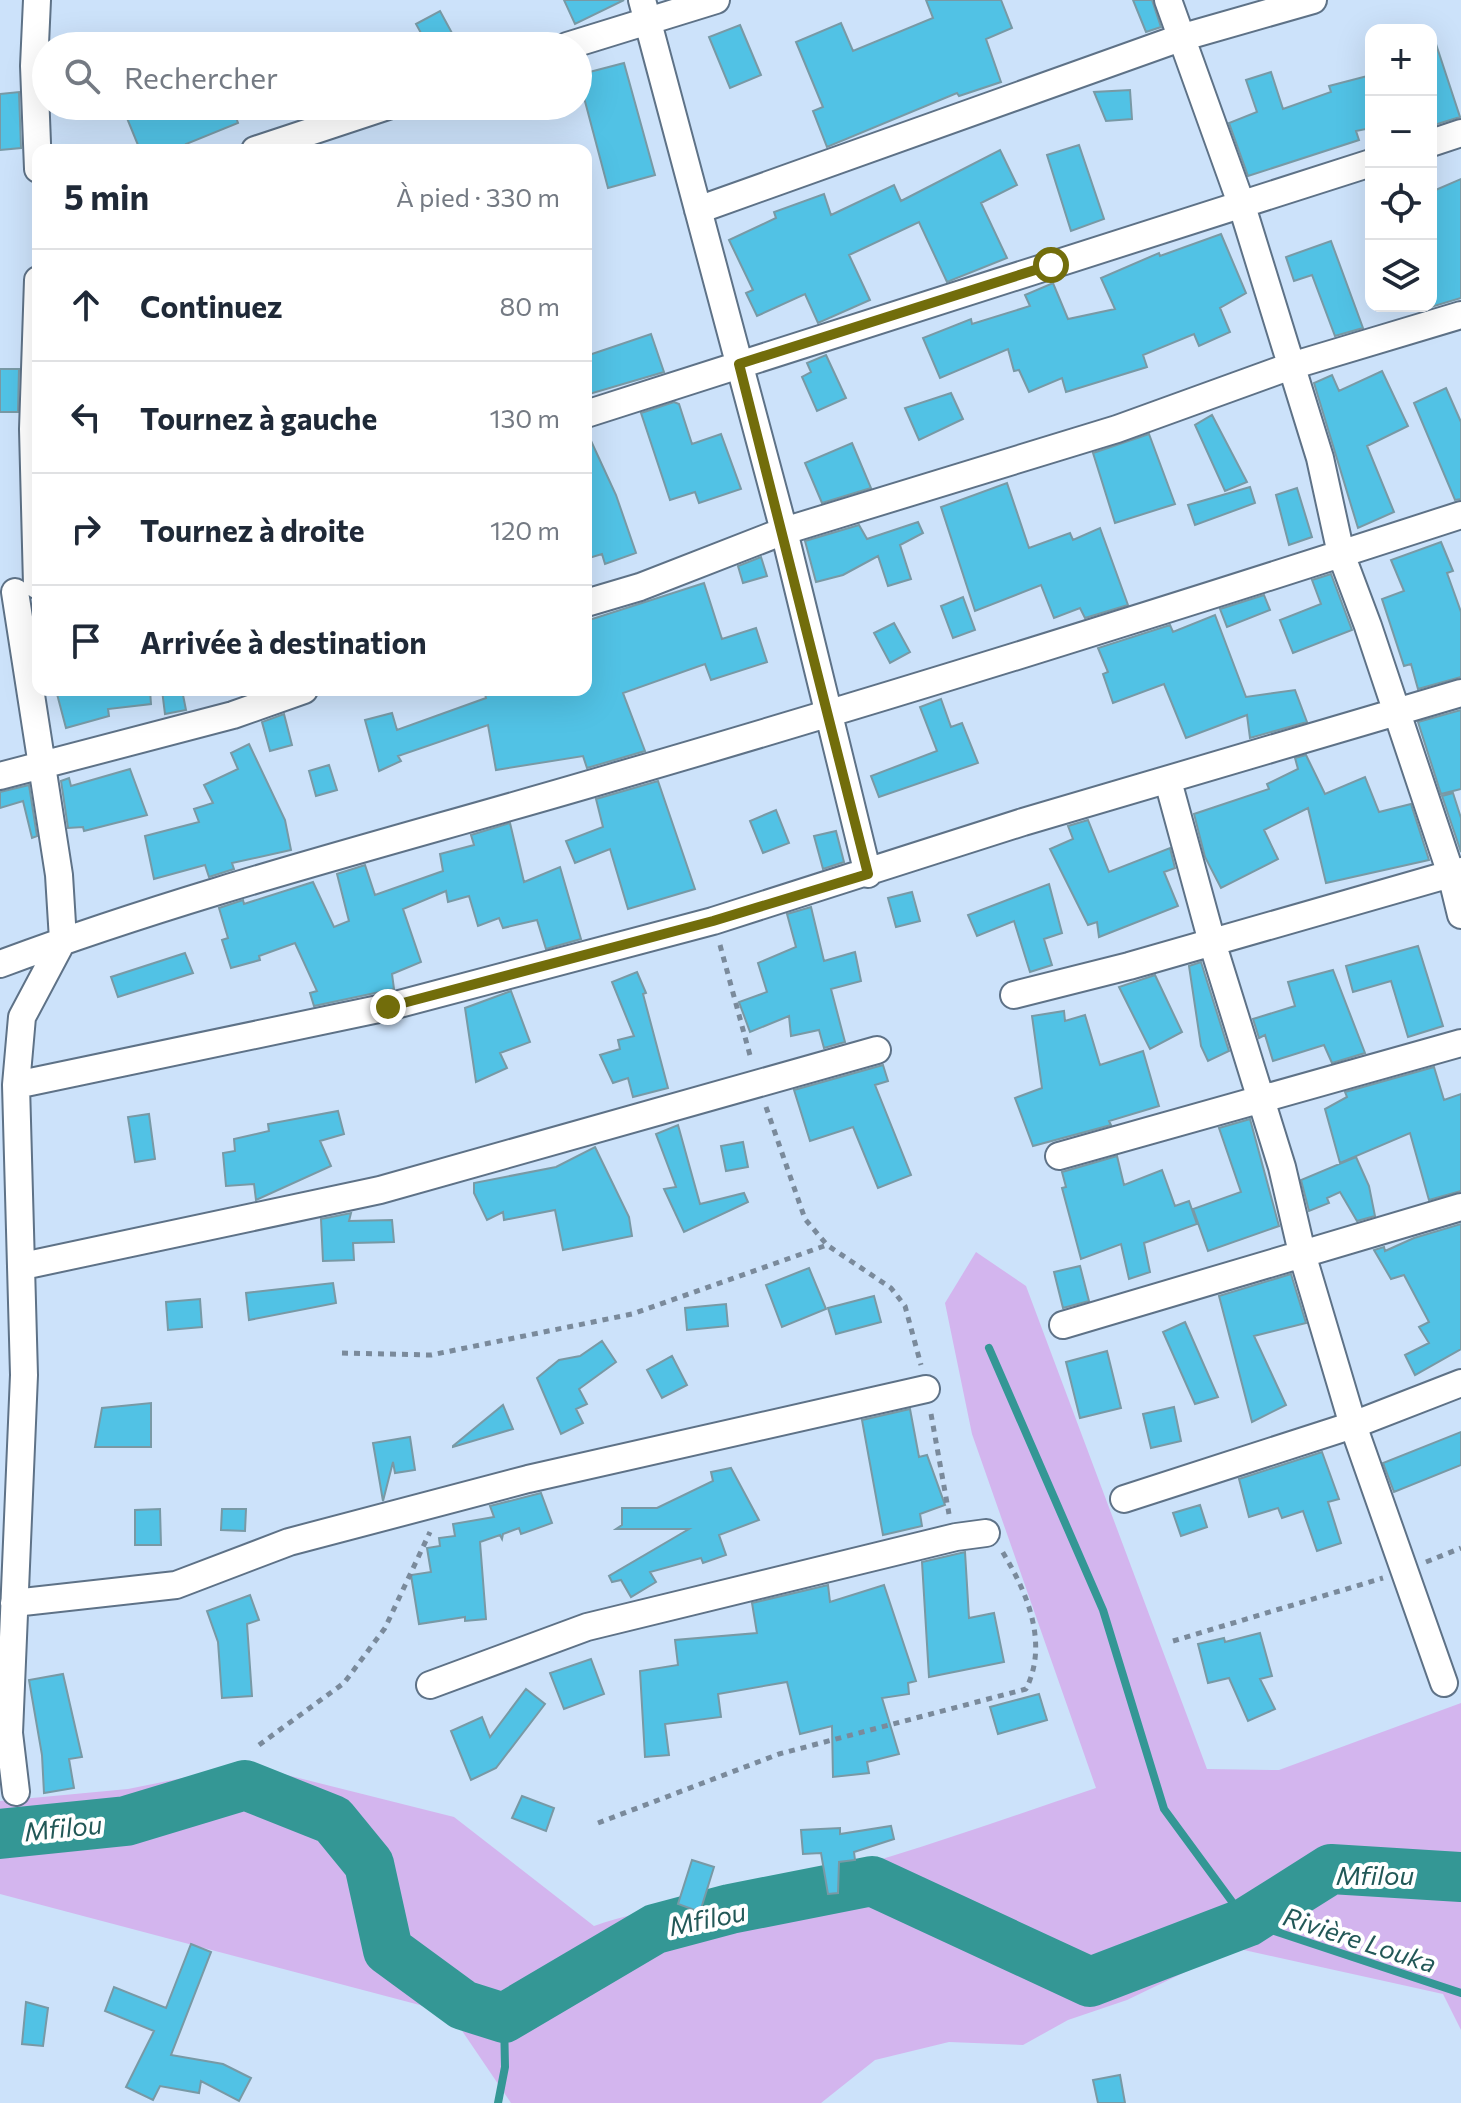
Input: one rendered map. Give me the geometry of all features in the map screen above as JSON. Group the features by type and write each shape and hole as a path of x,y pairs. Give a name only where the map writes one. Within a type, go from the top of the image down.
{"street":[{"path":"36,32 37,0"},
{"path":"592,34 645,10 716,0"},
{"path":"1168,0 1242,206 1320,458 1341,554 1456,872 1461,915"},
{"path":"698,210 1180,38 1313,0"},
{"path":"645,10 784,531 868,874"},
{"path":"36,120 37,144"},
{"path":"273,144 346,120"},
{"path":"1437,141 1461,133"},
{"path":"592,412 1365,165"},
{"path":"592,601 640,587 784,531 1117,429 1291,366 1461,315"},
{"path":"32,444 22,590 32,682"},
{"path":"0,964 63,940 381,843 830,714 1461,515"},
{"path":"16,1085 388,1007 713,921 1023,822 1461,693"},
{"path":"16,1792 9,1733 23,1457 23,1266 16,1085 22,1017 63,940 59,875 34,696"},
{"path":"0,776 233,715 287,696"},
{"path":"1168,781 1212,942 1282,1167 1303,1257 1353,1425 1444,1683"},
{"path":"1014,995 1456,872"},
{"path":"1059,1156 1259,1097 1461,1043"},
{"path":"23,1266 380,1190 877,1050"},
{"path":"1063,1325 1303,1257 1461,1207"},
{"path":"1124,1499 1353,1425 1461,1383"},
{"path":"14,1603 176,1585 289,1542 528,1479 926,1389"},
{"path":"430,1685 587,1627 956,1537 986,1533"}],"path":[{"path":"713,921 757,1082 805,1219 827,1245 891,1288 905,1306 926,1389 956,1537"},
{"path":"342,1353 431,1355 632,1314 827,1245"},
{"path":"259,1745 344,1683 385,1628 430,1532 449,1501"},
{"path":"598,1823 779,1754 1026,1689 1035,1671 1028,1596 998,1544 986,1533"},
{"path":"1173,1641 1405,1571 1461,1548"}],"shaded area":[{"path":"976,1252 1026,1286 1207,1769 1279,1770 1461,1703 1461,2030 1443,1994 1235,1948 1127,2000 1068,2020 1023,2045 949,2042 875,2060 821,2103 511,2103 450,2013 0,1894 0,1801 128,1789 247,1765 454,1817 594,1926 654,1910 754,1894 841,1871 1096,1788 972,1434 945,1303"}],"building":[{"path":"564,0 624,0 575,24"},
{"path":"926,0 1001,0 1012,28 986,39 1001,82 959,96 957,93 827,147 813,111 823,107 796,42 841,23 853,51 933,18"},
{"path":"1133,0 1152,0 1161,27 1146,32"},
{"path":"440,11 451,32 420,32 416,24"},
{"path":"740,25 761,75 730,88 709,37"},
{"path":"1437,47 1460,117 1437,124"},
{"path":"624,63 655,175 608,188 590,120 592,71"},
{"path":"1271,72 1283,109 1331,92 1329,86 1365,77 1365,129 1356,131 1359,140 1248,176 1229,123 1257,112 1246,80"},
{"path":"1130,90 1132,119 1106,121 1094,92"},
{"path":"19,92 21,148 0,150 0,94"},
{"path":"128,120 237,120 238,123 186,144 138,144"},
{"path":"1079,145 1104,219 1071,231 1047,155"},
{"path":"1000,150 1017,185 981,203 1007,258 947,282 919,222 849,255 870,300 818,323 805,294 757,316 746,293 753,290 729,240 776,218 774,212 824,194 831,215 894,185 901,201"},
{"path":"1461,179 1461,298 1437,305 1437,240 1437,189"},
{"path":"1221,234 1246,293 1220,308 1230,332 1199,346 1194,334 1143,355 1147,367 1066,392 1062,378 1029,392 1019,370 1014,371 1008,349 940,378 923,338 971,319 972,324 1030,306 1025,295 1053,283 1068,319 1115,309 1101,278 1159,253 1160,256"},
{"path":"1331,241 1363,328 1335,336 1312,275 1294,281 1286,257"},
{"path":"651,334 664,372 592,393 592,354"},
{"path":"826,355 846,398 817,411 802,377 811,372 807,363"},
{"path":"0,369 19,369 18,412 0,412"},
{"path":"1382,371 1408,426 1367,446 1394,512 1358,528 1314,383 1332,375 1339,391"},
{"path":"1446,388 1461,422 1461,499 1455,500 1414,403"},
{"path":"951,393 963,419 919,440 905,408"},
{"path":"674,402 679,404 692,444 721,434 741,489 699,503 695,492 670,500 641,413"},
{"path":"1212,415 1247,482 1225,491 1195,425"},
{"path":"1149,434 1175,504 1115,523 1093,453"},
{"path":"592,443 616,495 636,553 605,564 602,554 592,557"},
{"path":"852,443 871,488 822,503 805,463"},
{"path":"1007,483 1029,548 1070,533 1073,540 1100,528 1128,605 1085,618 1080,608 1054,618 1041,585 975,611 941,507"},
{"path":"1250,487 1255,503 1195,525 1188,505"},
{"path":"1297,488 1312,537 1289,545 1276,495"},
{"path":"918,522 923,533 900,545 911,579 888,586 878,556 843,575 816,582 805,541 859,525 867,539"},
{"path":"1441,542 1453,571 1447,573 1461,612 1461,677 1418,689 1411,664 1404,666 1382,599 1404,591 1391,560"},
{"path":"761,557 767,576 743,583 738,566"},
{"path":"1331,574 1352,630 1293,653 1280,620 1321,604 1312,580"},
{"path":"704,583 722,639 756,628 767,662 711,680 705,664 623,693 645,751 587,768 583,756 496,770 488,725 398,756 401,761 379,771 365,720 392,713 397,730 486,696 592,696 592,619"},
{"path":"1264,595 1270,610 1227,627 1220,609"},
{"path":"963,597 975,630 953,638 941,606"},
{"path":"1215,615 1246,697 1295,690 1307,722 1250,738 1247,715 1186,738 1164,684 1113,703 1103,674 1108,672 1098,648 1170,625 1173,632"},
{"path":"894,623 910,652 890,663 874,633"},
{"path":"58,696 150,696 151,704 108,709 109,716 66,728"},
{"path":"163,696 183,696 186,710 165,714"},
{"path":"941,699 951,727 962,723 978,763 879,797 871,776 937,751 920,707"},
{"path":"1461,710 1461,789 1441,794 1418,722"},
{"path":"284,714 292,745 270,751 262,722"},
{"path":"249,744 285,820 291,850 232,863 234,869 209,877 205,865 154,879 145,836 199,822 194,809 213,803 204,785 238,769 231,753"},
{"path":"1306,755 1325,794 1365,777 1379,812 1411,804 1429,860 1326,883 1308,808 1264,830 1278,859 1221,888 1205,857 1194,814 1269,789 1267,784 1298,769 1295,758"},
{"path":"329,765 337,790 316,796 309,771"},
{"path":"130,769 147,815 84,831 83,827 68,828 61,781 69,778 71,786"},
{"path":"658,781 695,889 628,909 610,849 575,863 566,841 603,827 596,799"},
{"path":"29,785 37,836 32,838 23,801 0,808 0,792"},
{"path":"1453,793 1461,818 1461,852 1442,796"},
{"path":"776,810 789,843 763,853 750,821"},
{"path":"1088,820 1109,872 1170,848 1175,868 1164,872 1178,906 1099,937 1097,922 1088,925 1050,849 1073,839 1068,826"},
{"path":"510,823 524,882 560,867 581,939 546,949 537,920 503,928 499,918 478,926 469,896 448,902 446,891 403,909 421,962 392,974 394,989 314,1006 310,993 317,991 295,943 259,956 260,960 231,968 222,940 228,938 219,908 243,900 244,904 313,882 334,927 349,921 337,874 365,865 375,895 443,871 440,854 474,845 471,835"},
{"path":"836,831 844,862 823,869 814,836"},
{"path":"1049,884 1062,933 1044,939 1052,965 1030,972 1014,921 977,936 968,915"},
{"path":"912,892 920,921 896,927 888,898"},
{"path":"811,907 824,961 855,952 861,981 831,989 845,1042 824,1048 819,1030 791,1036 789,1016 750,1032 739,1002 767,992 758,963 796,947 787,914"},
{"path":"1418,946 1443,1026 1408,1037 1391,981 1353,992 1346,966"},
{"path":"185,953 193,973 118,997 111,977"},
{"path":"1201,962 1229,1051 1208,1061 1201,1046 1189,966"},
{"path":"1333,970 1365,1053 1332,1063 1324,1045 1273,1061 1265,1035 1259,1038 1253,1019 1295,1006 1288,982"},
{"path":"637,972 646,993 643,994 668,1088 633,1097 628,1078 613,1083 600,1055 620,1049 618,1040 634,1036 612,982"},
{"path":"1155,975 1182,1032 1150,1049 1119,987"},
{"path":"511,991 530,1042 500,1053 507,1068 476,1082 465,1008"},
{"path":"1064,1011 1065,1021 1085,1015 1100,1065 1143,1051 1159,1106 1109,1121 1111,1125 1033,1146 1015,1098 1042,1088 1032,1016"},
{"path":"883,1065 888,1081 875,1085 911,1175 878,1188 853,1127 810,1141 794,1090"},
{"path":"1434,1067 1444,1100 1461,1094 1461,1191 1429,1200 1410,1133 1340,1163 1325,1109 1347,1097 1345,1092"},
{"path":"338,1111 344,1134 320,1141 331,1166 256,1200 254,1184 226,1186 223,1153 235,1151 234,1139 269,1131 268,1124"},
{"path":"149,1114 155,1159 135,1162 128,1117"},
{"path":"1250,1119 1279,1226 1208,1251 1193,1209 1241,1192 1219,1128"},
{"path":"678,1125 700,1204 744,1193 748,1202 684,1232 664,1189 676,1187 656,1134"},
{"path":"743,1142 748,1167 726,1171 721,1146"},
{"path":"595,1147 629,1217 632,1236 563,1250 555,1210 504,1220 503,1212 487,1220 474,1193 474,1183 556,1167"},
{"path":"1117,1156 1124,1185 1162,1170 1175,1206 1189,1201 1197,1224 1144,1243 1150,1272 1129,1279 1121,1244 1081,1259 1062,1188 1066,1187 1062,1172"},
{"path":"1356,1157 1369,1186 1375,1216 1357,1221 1340,1192 1327,1198 1329,1203 1309,1211 1301,1180"},
{"path":"351,1213 349,1221 392,1220 394,1242 353,1243 354,1260 323,1261 321,1219"},
{"path":"1461,1224 1461,1349 1415,1375 1405,1355 1429,1343 1419,1327 1429,1322 1404,1275 1391,1279 1374,1250 1384,1247 1385,1251 1414,1238"},
{"path":"1080,1266 1089,1301 1063,1308 1054,1272"},
{"path":"809,1268 826,1309 782,1327 766,1285"},
{"path":"1291,1274 1306,1323 1254,1336 1286,1405 1252,1422 1219,1296"},
{"path":"333,1283 336,1303 249,1320 246,1293"},
{"path":"874,1296 881,1322 836,1334 828,1308"},
{"path":"200,1299 202,1327 168,1330 166,1302"},
{"path":"726,1304 728,1326 687,1330 685,1308"},
{"path":"1185,1322 1218,1397 1195,1404 1163,1332"},
{"path":"602,1341 616,1362 579,1389 587,1404 576,1409 583,1423 561,1434 537,1378 559,1360 580,1356"},
{"path":"1107,1351 1121,1408 1080,1418 1066,1362"},
{"path":"672,1356 687,1385 662,1398 647,1370"},
{"path":"151,1403 151,1447 95,1447 102,1408"},
{"path":"503,1405 513,1429 453,1447 453,1446"},
{"path":"1174,1407 1181,1441 1151,1448 1143,1414"},
{"path":"910,1409 919,1457 927,1455 945,1505 920,1514 922,1526 883,1535 862,1420"},
{"path":"1461,1432 1461,1465 1394,1492 1383,1463"},
{"path":"410,1437 415,1470 395,1473 393,1462 383,1501 373,1443"},
{"path":"1322,1452 1339,1499 1328,1502 1341,1543 1317,1551 1303,1511 1282,1518 1278,1508 1249,1517 1239,1479"},
{"path":"731,1468 759,1520 719,1535 726,1555 703,1563 701,1558 650,1572 656,1582 631,1597 621,1580 612,1582 609,1576 689,1529 616,1529 622,1525 622,1508 657,1508 713,1481 711,1472"},
{"path":"541,1493 552,1523 521,1534 519,1528 503,1534 502,1539 500,1535 480,1542 486,1619 465,1621 465,1617 419,1624 411,1575 431,1572 427,1548 440,1546 439,1538 455,1536 453,1524 494,1517 490,1506"},
{"path":"1200,1505 1207,1527 1181,1536 1173,1513"},
{"path":"160,1509 161,1545 135,1545 135,1510"},
{"path":"222,1509 246,1509 245,1531 221,1530"},
{"path":"965,1552 969,1618 994,1613 1004,1662 929,1677 922,1562"},
{"path":"828,1585 830,1602 884,1585 916,1681 908,1683 909,1694 882,1698 899,1754 867,1762 869,1773 833,1777 832,1726 800,1734 787,1682 718,1694 721,1717 665,1724 669,1755 645,1757 640,1671 678,1665 675,1640 757,1633 752,1603"},
{"path":"250,1595 259,1620 247,1624 252,1696 222,1698 218,1642 207,1611"},
{"path":"1260,1633 1272,1676 1260,1679 1275,1709 1248,1721 1229,1678 1208,1683 1198,1644 1224,1638 1225,1642"},
{"path":"591,1659 604,1694 564,1709 550,1673"},
{"path":"63,1674 82,1757 69,1759 74,1788 44,1793 42,1755 29,1680"},
{"path":"526,1689 545,1704 496,1768 471,1780 451,1731 482,1717 490,1737"},
{"path":"1039,1694 1047,1720 998,1734 990,1707"},
{"path":"522,1796 554,1808 546,1831 512,1818"},
{"path":"891,1826 894,1839 854,1852 855,1860 839,1862 838,1893 828,1894 821,1853 803,1854 801,1830 840,1828 840,1834"},
{"path":"692,1860 714,1867 700,1912 678,1904"},
{"path":"191,1944 211,1952 171,2055 223,2064 251,2078 239,2101 201,2081 199,2093 160,2086 153,2100 126,2087 154,2031 105,2011 114,1987 166,2008"},
{"path":"26,2002 48,2008 43,2046 22,2044"},
{"path":"1120,2075 1125,2103 1098,2103 1093,2080"}],"waterway":[{"name":"Rivière Louka","path":"989,1348 1103,1610 1164,1809 1247,1922 1461,1993"},
{"name":"Mfilou","path":"0,1834 126,1821 245,1785 333,1820 369,1864 388,1950 463,2005 504,2018 655,1929 730,1909 872,1881 1090,1982 1247,1922 1331,1869 1461,1877"},
{"path":"498,2103 505,2067 504,2018"}],"route":[{"path":"388,1007 713,921 868,874 784,531 739,364 1051,265"}]}
